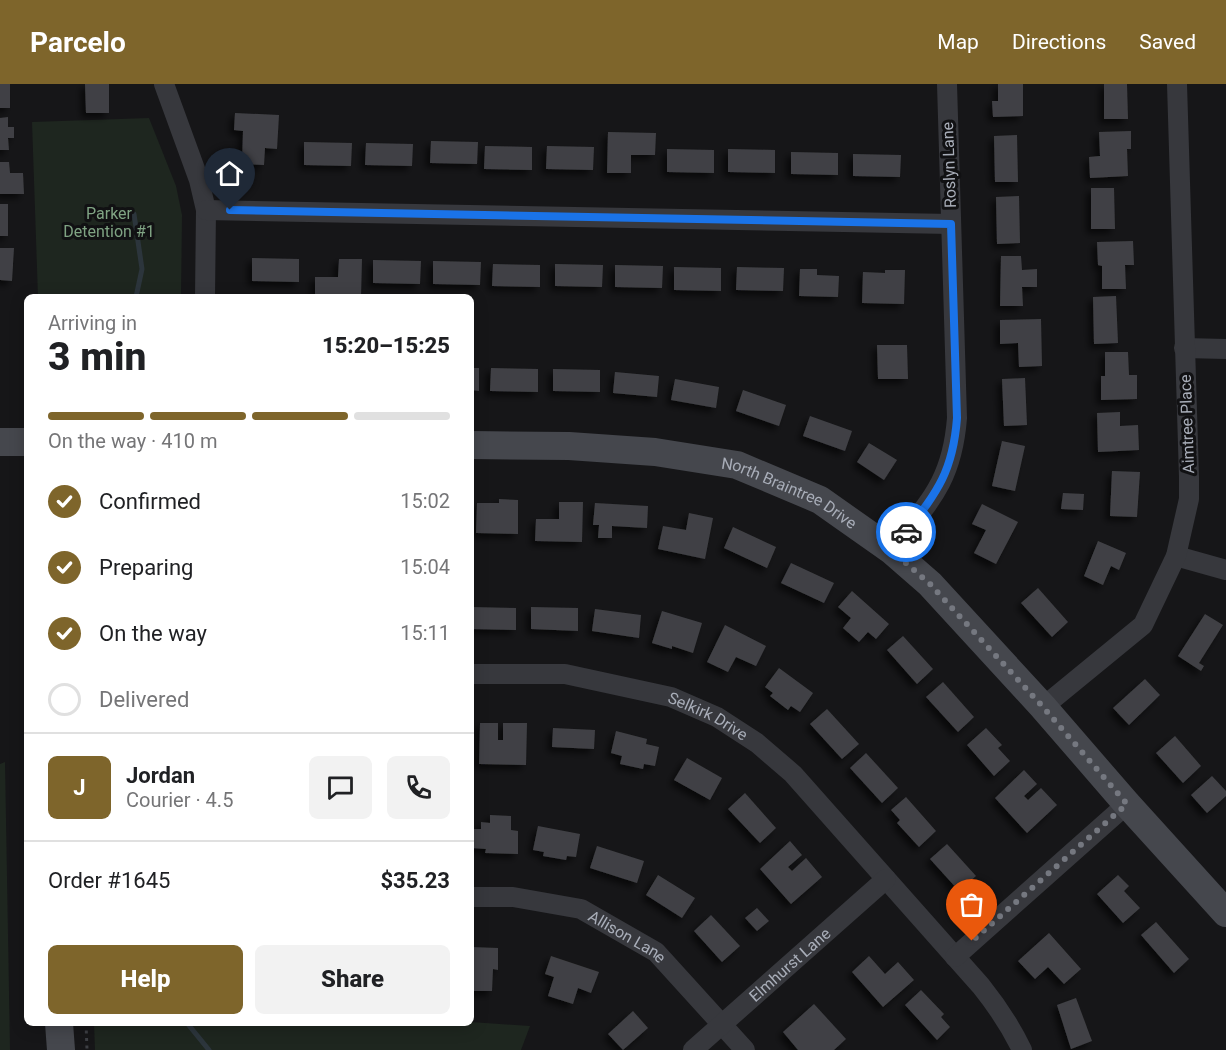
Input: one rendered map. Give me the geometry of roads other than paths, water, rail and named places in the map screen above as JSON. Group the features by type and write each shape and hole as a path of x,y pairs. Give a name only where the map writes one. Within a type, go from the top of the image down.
{"street":[{"path":"164,84 199,180 206,210 206,294"},
{"name":"Roslyn Lane","path":"891,550 930,502 941,484 951,460 955,439 957,418 947,84"},
{"name":"Aimtree Place","path":"1043,707 1143,625 1176,556 1189,499 1177,84"},
{"path":"206,210 951,224"},
{"path":"1184,348 1226,349"},
{"path":"0,442 24,442"},
{"name":"North Braintree Drive","path":"474,445 569,446 655,452 737,465 820,501 891,550 930,584 1226,913"},
{"path":"1176,556 1226,570"},
{"name":"Selkirk Drive","path":"474,674 565,674 671,697 717,717 757,743 793,774 955,957 995,1004 1022,1050"},
{"path":"955,957 1127,804"},
{"name":"Elmhurst Lane","path":"693,1050 886,879"},
{"name":"Allison Lane","path":"474,897 513,897 580,909 656,951 746,1050"},
{"path":"59,1026 61,1050"}],"waterway":[{"path":"134,214 142,269 137,294"},
{"path":"189,1026 209,1050"}],"park label":[{"name":"Parker Detention #1","path":"109,222"}]}
